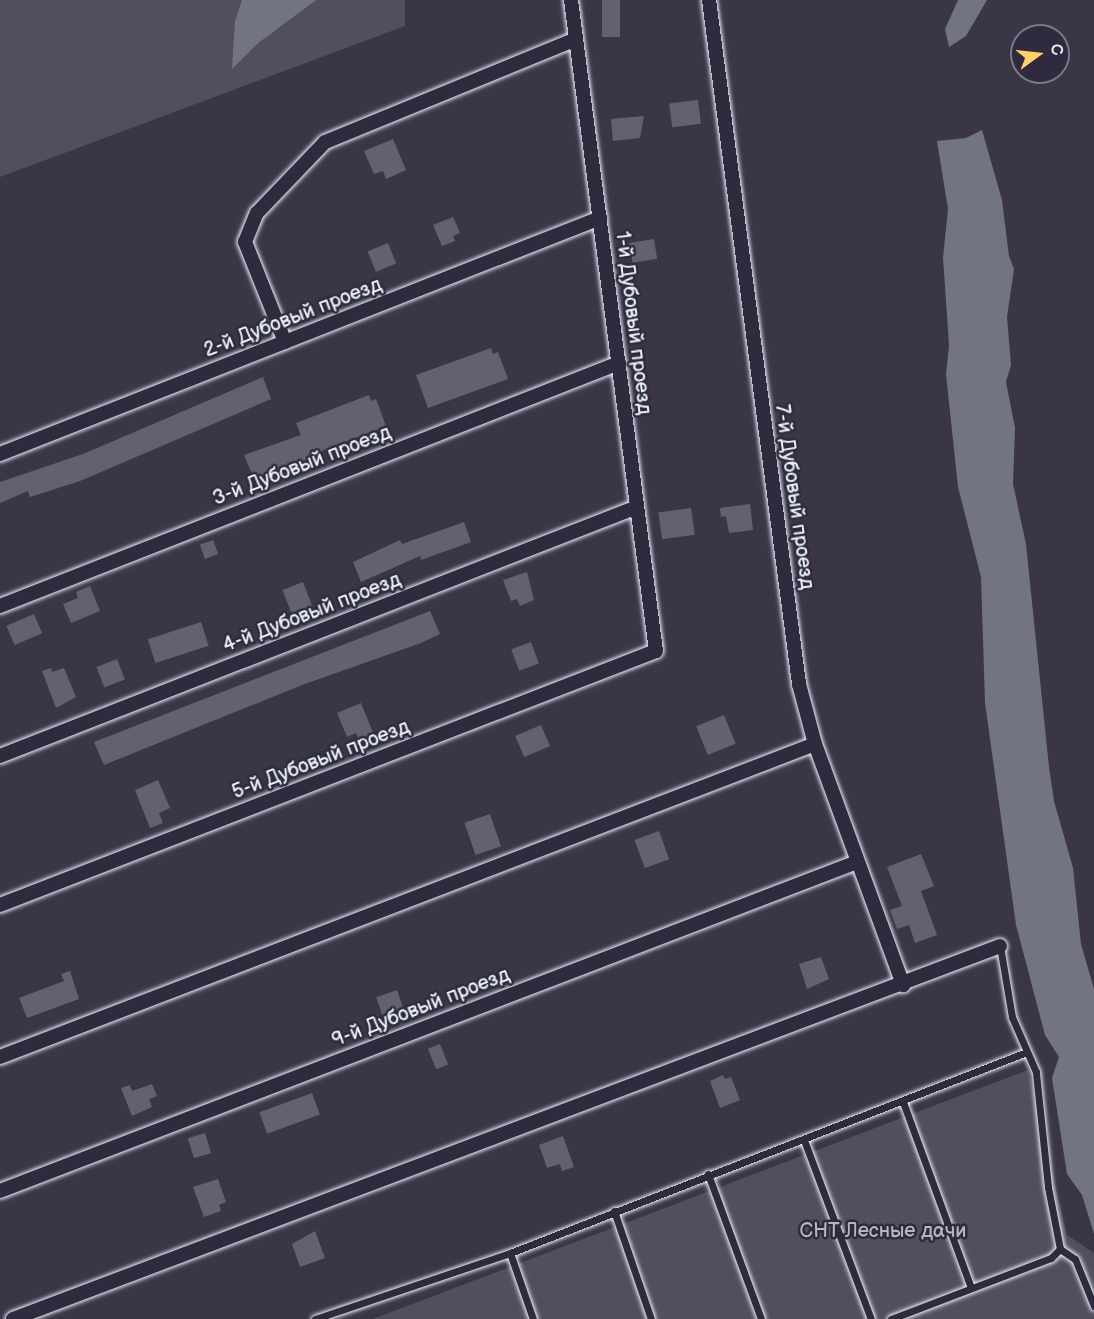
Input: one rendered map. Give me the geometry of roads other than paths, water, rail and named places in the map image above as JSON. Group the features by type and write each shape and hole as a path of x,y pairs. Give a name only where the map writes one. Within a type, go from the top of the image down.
{"street":[{"name":"1-й Дубовый проезд","path":"571,0 656,651"},
{"name":"7-й Дубовый проезд","path":"709,0 800,684 815,744 903,985"},
{"path":"285,342 245,242 258,213 325,142 576,39"},
{"name":"2-й Дубовый проезд","path":"0,454 600,218"},
{"name":"3-й Дубовый проезд","path":"0,606 618,363"},
{"name":"4-й Дубовый проезд","path":"0,756 637,507"},
{"name":"5-й Дубовый проезд","path":"0,905 656,651"},
{"path":"0,1057 815,744"},
{"name":"9-й Дубовый проезд","path":"0,1191 857,862"},
{"path":"13,1319 903,985 1000,946"}],"lane":[{"path":"1000,946 1012,1017 1024,1053 1036,1072 1048,1187 1060,1249 1075,1259 1094,1306"},
{"path":"315,1319 510,1252 708,1174 903,1102 1024,1053"},
{"path":"903,1102 971,1288"},
{"path":"804,1140 871,1319"},
{"path":"708,1174 761,1319"},
{"path":"614,1211 651,1319"},
{"path":"891,1319 1051,1258 1060,1249"},
{"path":"510,1252 533,1319"}],"water":[{"path":"242,0 316,0 257,44 232,69 235,21"},
{"path":"958,0 987,0 966,36 949,47 945,29"},
{"path":"982,130 1002,200 1009,256 1014,269 1007,317 1011,365 1006,382 1015,428 1013,484 1026,544 1049,767 1054,801 1073,868 1081,944 1094,989 1094,1234 1082,1195 1067,1174 1052,1078 1059,1057 1045,1035 1016,925 985,703 981,577 958,487 946,374 949,345 943,258 948,209 937,141 966,138"}],"park label":[{"name":"СНТ Лесные дачи","path":"883,1231"}]}
